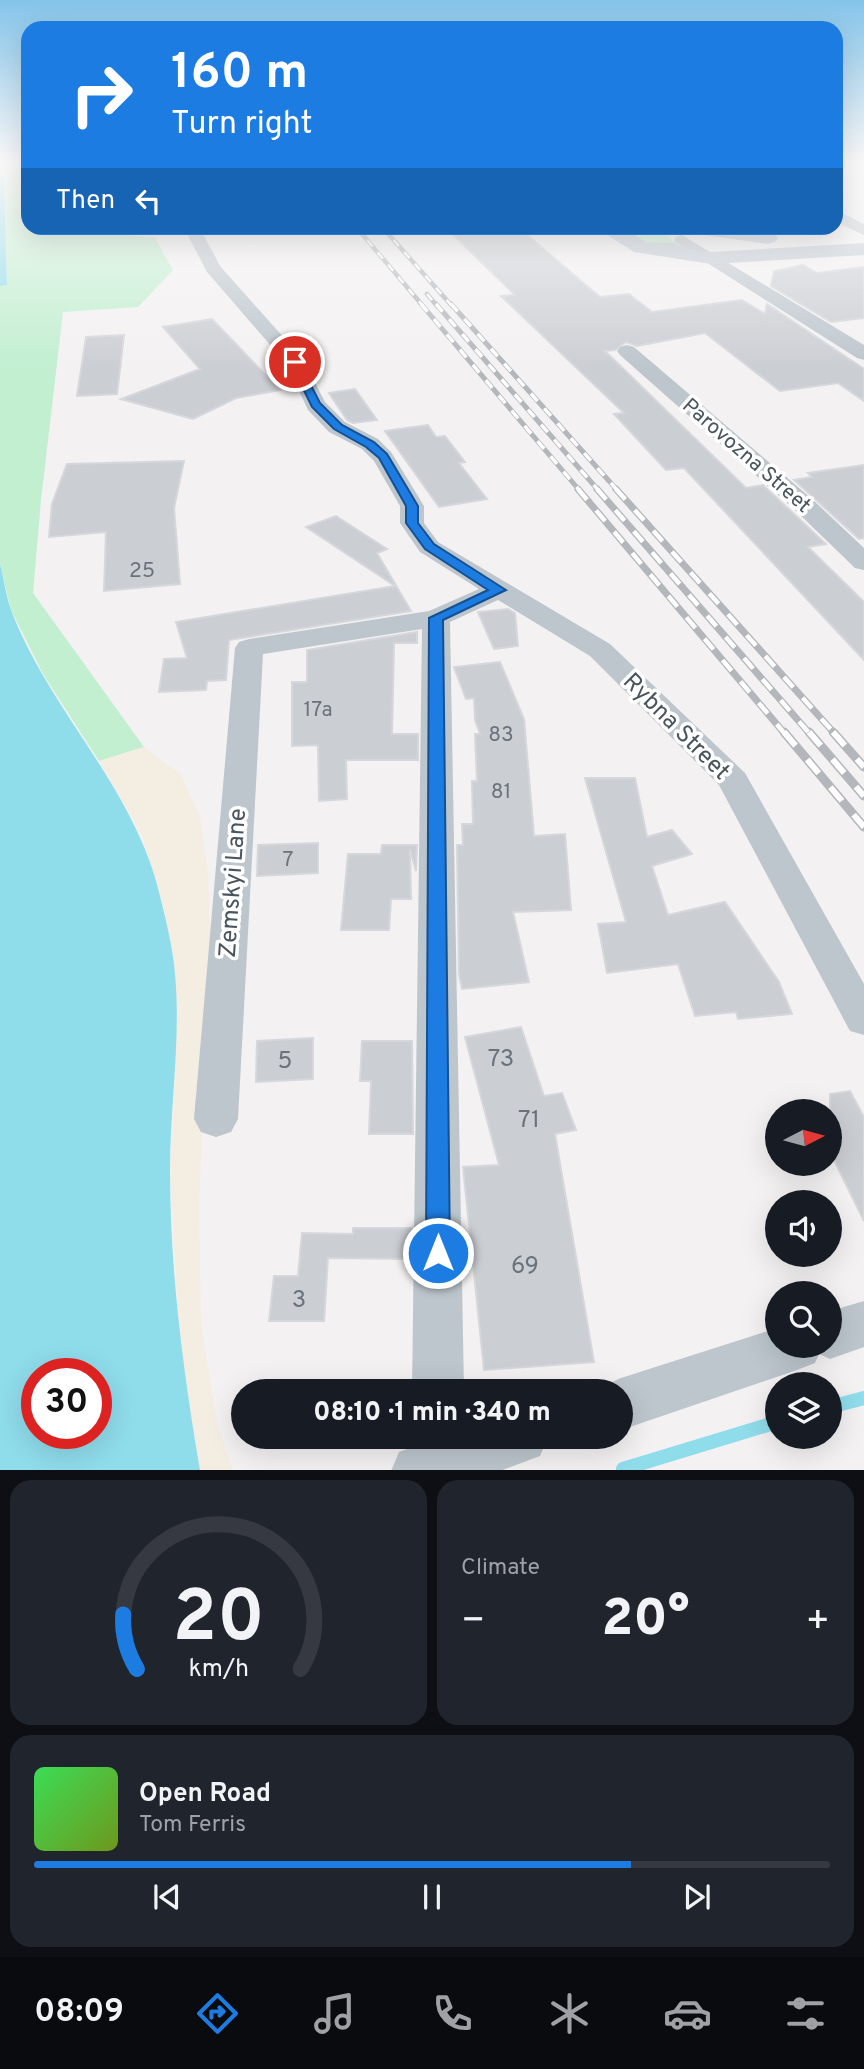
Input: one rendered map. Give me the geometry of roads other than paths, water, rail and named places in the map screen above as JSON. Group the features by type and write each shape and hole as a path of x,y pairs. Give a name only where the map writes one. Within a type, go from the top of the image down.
{"street":[{"name":"Rybna Street","path":"196,235 213,268 269,329 295,362 316,405 338,427 370,444 383,457 412,506 412,523 429,547 600,650 733,780 864,1020"},
{"path":"619,235 633,245 651,250 711,258 864,247"},
{"path":"651,250 681,247 689,235"},
{"path":"691,235 711,258 864,354"},
{"path":"709,235 864,247"},
{"name":"Parovozna Street","path":"627,351 803,504 864,562"},
{"path":"438,1379 436,618 499,590"},
{"name":"Zemskyi Lane","path":"216,1119 249,648 436,618"},
{"path":"842,1331 864,1324"},
{"path":"633,1400 765,1357"},
{"path":"432,1457 468,1449"}],"water":[{"path":"0,232 6,232 7,285 0,286"},
{"path":"0,564 11,610 28,647 47,683 132,820 148,857 167,925 177,998 170,1170 172,1246 183,1358 200,1470 0,1470"}],"waterway":[{"path":"842,1404 864,1398"},
{"path":"623,1469 765,1426"}],"railway":[{"path":"363,235 423,306"},
{"path":"389,235 452,306"},
{"path":"427,294 437,306"},
{"path":"421,304 580,491"},
{"path":"436,304 599,491"},
{"path":"451,304 618,491"},
{"path":"578,489 785,734"},
{"path":"597,489 810,734"},
{"path":"616,489 835,734"},
{"path":"784,732 864,827"},
{"path":"809,732 864,796"},
{"path":"833,732 864,767"}]}
